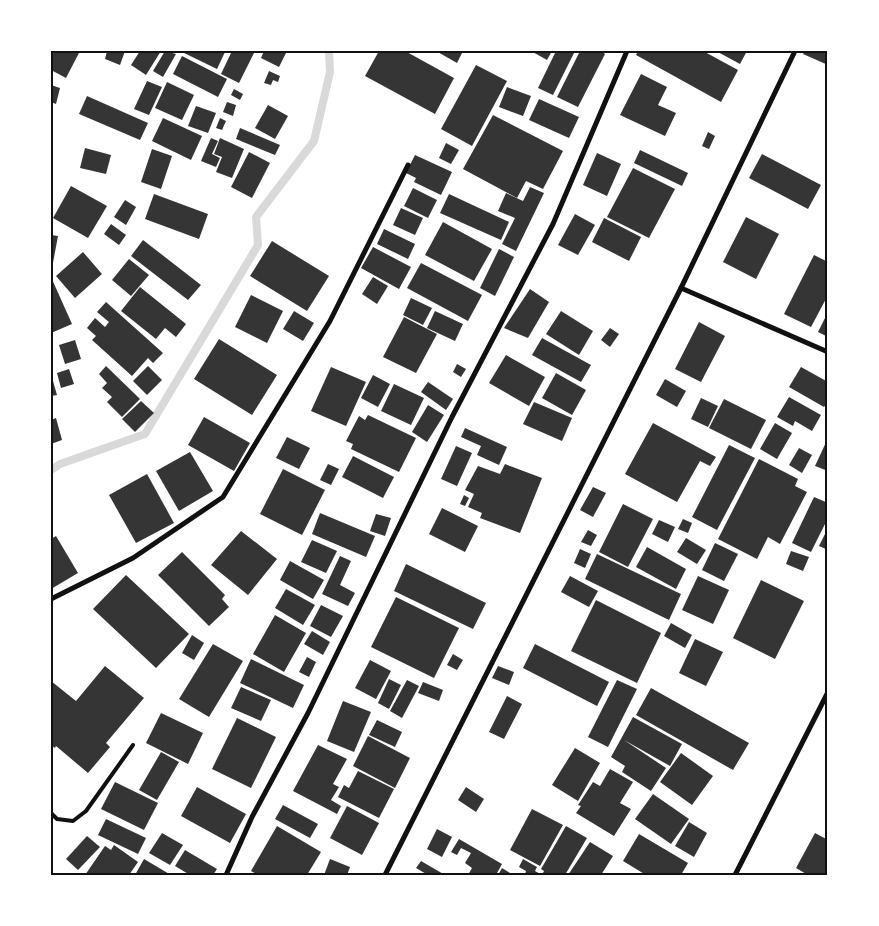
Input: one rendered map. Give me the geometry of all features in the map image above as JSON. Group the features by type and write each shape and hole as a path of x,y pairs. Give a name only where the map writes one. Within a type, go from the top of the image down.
{"street":[{"path":"226,875 252,817 308,712 452,417 552,224 627,51"},
{"path":"384,875 681,288 795,51"},
{"path":"51,599 133,558 223,497 330,321 408,165"},
{"path":"681,288 828,352"},
{"path":"735,875 828,692"}],"lane":[{"path":"51,813 57,818 73,821 86,811 133,745"}],"building":[{"path":"51,51 80,51 66,78 51,70"},
{"path":"107,51 125,51 120,65 105,59"},
{"path":"140,51 161,51 146,75 131,65"},
{"path":"165,51 176,54 163,77 153,71"},
{"path":"180,51 224,51 225,52 217,69"},
{"path":"232,51 255,51 239,83 221,74"},
{"path":"264,51 287,51 279,67 261,58"},
{"path":"379,51 405,51 454,78 435,114 365,76"},
{"path":"436,51 463,51 457,63"},
{"path":"531,51 552,51 547,60"},
{"path":"556,51 575,51 553,95 538,88"},
{"path":"580,51 601,51 605,54 578,107 557,97"},
{"path":"638,51 703,51 738,70 721,102 636,55"},
{"path":"716,51 747,51 740,64"},
{"path":"805,51 828,51 828,65 803,54"},
{"path":"182,56 227,79 218,97 173,74"},
{"path":"476,65 507,81 472,146 441,129"},
{"path":"269,71 280,76 278,82 273,80 271,85 264,83"},
{"path":"641,74 667,87 658,105 676,113 665,136 620,115"},
{"path":"147,81 162,87 149,115 134,109"},
{"path":"167,82 194,95 182,120 155,108"},
{"path":"51,85 60,88 56,104 51,102"},
{"path":"507,87 531,96 523,116 499,107"},
{"path":"234,89 243,94 240,100 231,95"},
{"path":"87,96 148,123 140,140 79,114"},
{"path":"539,99 579,117 569,138 529,120"},
{"path":"227,102 236,105 233,116 223,112"},
{"path":"268,105 288,116 275,139 255,128"},
{"path":"196,106 216,113 208,133 188,126"},
{"path":"493,115 563,151 543,189 526,181 517,198 463,169"},
{"path":"163,118 202,136 191,160 152,141"},
{"path":"220,118 226,121 222,130 216,128"},
{"path":"240,128 280,145 275,155 236,139"},
{"path":"708,132 715,136 709,149 702,146"},
{"path":"211,138 218,141 212,154 220,158 216,167 201,161"},
{"path":"220,138 244,149 232,178 216,172 222,157 214,154"},
{"path":"446,143 459,150 451,164 439,158"},
{"path":"85,148 111,155 106,174 80,168"},
{"path":"152,149 172,156 161,189 141,182"},
{"path":"640,150 688,173 682,186 634,163"},
{"path":"249,152 270,163 252,198 231,187"},
{"path":"597,153 621,164 607,196 583,185"},
{"path":"762,154 821,185 808,209 749,178"},
{"path":"415,155 452,172 441,195 414,182 416,178 406,173"},
{"path":"633,168 675,189 649,238 607,217"},
{"path":"71,186 107,206 88,238 53,218"},
{"path":"530,187 544,193 516,251 502,244 515,218 498,211 506,193 523,201"},
{"path":"413,188 437,200 428,218 404,206"},
{"path":"154,194 208,214 199,239 145,219"},
{"path":"449,194 509,222 501,240 440,213"},
{"path":"125,200 136,207 126,225 114,217"},
{"path":"401,208 423,218 415,235 393,225"},
{"path":"575,214 595,225 578,255 558,245"},
{"path":"746,217 779,234 756,279 723,262"},
{"path":"604,218 641,237 629,261 592,242"},
{"path":"443,222 492,249 474,281 425,255"},
{"path":"111,224 126,235 119,245 104,234"},
{"path":"384,229 415,244 408,259 377,244"},
{"path":"51,235 58,236 52,268 51,268"},
{"path":"143,240 201,285 188,300 131,256"},
{"path":"272,241 329,276 307,311 250,276"},
{"path":"373,247 411,267 399,289 361,268"},
{"path":"499,249 514,257 495,296 480,288"},
{"path":"83,252 102,274 75,298 56,276"},
{"path":"814,255 828,262 828,295 811,327 784,314"},
{"path":"129,259 149,275 131,296 112,280"},
{"path":"421,263 482,295 468,321 407,288"},
{"path":"51,277 72,324 51,333"},
{"path":"373,277 388,286 377,304 362,294"},
{"path":"140,287 186,324 176,337 165,328 156,339 121,311"},
{"path":"530,289 549,302 528,338 504,328"},
{"path":"251,295 283,311 267,343 235,327"},
{"path":"411,298 432,308 423,325 403,315"},
{"path":"106,302 163,353 153,363 148,358 132,376 92,340 96,336 87,328 95,318 105,327 109,322 97,312"},
{"path":"294,311 314,323 303,341 283,329"},
{"path":"435,311 463,324 455,341 427,328"},
{"path":"561,311 593,331 579,355 546,334"},
{"path":"828,312 828,337 818,332"},
{"path":"404,317 437,334 416,373 383,357"},
{"path":"699,322 725,336 701,382 675,369"},
{"path":"610,328 619,334 610,347 601,340"},
{"path":"542,338 591,365 581,382 532,355"},
{"path":"219,339 277,375 252,415 194,379"},
{"path":"75,340 81,359 65,364 59,345"},
{"path":"506,355 545,377 529,406 489,383"},
{"path":"457,364 466,369 461,377 453,372"},
{"path":"106,366 140,399 122,417 107,402 112,397 102,388 107,383 99,374"},
{"path":"148,366 162,380 147,395 133,381"},
{"path":"331,367 366,382 346,426 311,411"},
{"path":"801,367 828,382 828,401 824,407 789,387"},
{"path":"69,369 74,384 61,388 57,373"},
{"path":"556,373 586,390 572,415 542,398"},
{"path":"51,374 57,395 51,396"},
{"path":"373,375 390,384 378,407 361,398"},
{"path":"665,379 686,391 677,407 656,395"},
{"path":"428,382 453,399 446,410 421,392"},
{"path":"394,384 424,398 411,425 381,411"},
{"path":"789,397 821,415 812,431 795,421 793,426 777,417"},
{"path":"701,398 718,406 708,427 691,419"},
{"path":"724,399 766,420 751,449 709,428"},
{"path":"141,401 154,413 135,432 122,419"},
{"path":"534,402 572,418 562,441 523,424"},
{"path":"428,405 444,415 427,442 412,432"},
{"path":"368,415 416,438 399,472 351,449 353,444 346,441 359,416 365,420"},
{"path":"204,417 250,443 234,471 188,445"},
{"path":"56,418 62,440 51,444 51,420"},
{"path":"653,423 716,457 710,466 700,461 677,502 625,474"},
{"path":"775,423 792,433 777,459 760,449"},
{"path":"465,428 507,447 499,465 477,455 481,446 461,437"},
{"path":"287,437 310,448 299,469 276,458"},
{"path":"828,438 828,471 815,466"},
{"path":"729,445 755,458 717,530 692,517"},
{"path":"456,446 472,453 457,486 441,479"},
{"path":"799,448 812,455 802,473 789,465"},
{"path":"190,452 213,491 179,511 156,471"},
{"path":"353,456 394,477 383,498 342,477"},
{"path":"759,459 798,479 795,486 807,492 780,544 768,537 757,559 718,539"},
{"path":"328,464 339,469 331,485 320,480"},
{"path":"505,464 542,478 520,533 480,518 482,513 468,507 474,494 465,490 478,466 500,474"},
{"path":"283,469 325,490 302,535 260,514"},
{"path":"147,474 174,523 136,543 109,495"},
{"path":"593,487 606,493 593,517 580,510"},
{"path":"464,495 469,498 465,506 460,504"},
{"path":"814,497 828,503 828,518 811,552 792,543"},
{"path":"623,504 653,519 628,567 599,552"},
{"path":"442,508 478,526 465,552 429,534"},
{"path":"320,513 375,536 366,557 312,534"},
{"path":"376,514 391,518 385,536 370,531"},
{"path":"683,519 692,523 688,533 678,529"},
{"path":"659,520 675,527 668,542 652,534"},
{"path":"828,528 828,550 819,546"},
{"path":"588,530 597,535 591,546 581,542"},
{"path":"241,531 277,559 248,595 211,565"},
{"path":"56,536 78,573 51,589 51,539"},
{"path":"686,538 706,550 697,564 677,552"},
{"path":"312,540 337,551 326,573 301,562"},
{"path":"715,543 738,554 724,581 702,570"},
{"path":"647,547 686,569 676,589 636,567"},
{"path":"580,549 591,554 585,568 574,563"},
{"path":"791,551 809,557 803,571 786,564"},
{"path":"182,552 225,595 222,599 229,607 209,626 158,575"},
{"path":"597,554 681,594 669,620 585,579"},
{"path":"340,556 351,561 340,585 355,593 348,606 322,594"},
{"path":"290,561 324,580 313,599 280,580"},
{"path":"406,564 486,603 473,629 394,591"},
{"path":"126,575 189,634 156,668 93,609"},
{"path":"570,576 598,591 589,607 561,592"},
{"path":"698,576 729,590 713,624 682,610"},
{"path":"761,580 804,601 775,659 733,638"},
{"path":"286,589 315,605 303,625 275,608"},
{"path":"396,597 459,628 434,678 371,647"},
{"path":"596,600 661,633 637,683 571,651"},
{"path":"321,605 343,616 331,637 310,626"},
{"path":"275,615 306,633 284,672 253,654"},
{"path":"671,623 692,635 685,648 664,636"},
{"path":"312,631 330,642 323,655 304,644"},
{"path":"192,635 204,643 194,660 182,653"},
{"path":"695,639 723,652 706,686 679,673"},
{"path":"213,644 243,661 209,717 179,699"},
{"path":"535,644 609,682 597,706 523,668"},
{"path":"453,654 463,660 457,670 447,665"},
{"path":"307,657 316,662 309,677 299,672"},
{"path":"251,659 304,685 293,708 240,683"},
{"path":"370,660 391,671 376,699 355,688"},
{"path":"105,666 144,698 106,743 110,747 88,773 56,746 55,748 51,745 51,681 76,701"},
{"path":"498,666 514,672 509,685 492,678"},
{"path":"389,679 401,685 389,709 378,703"},
{"path":"407,680 419,686 402,718 390,711"},
{"path":"617,680 637,689 608,747 588,737"},
{"path":"423,682 443,690 439,701 418,693"},
{"path":"241,687 271,700 261,721 231,708"},
{"path":"651,688 749,743 733,770 636,715"},
{"path":"507,696 522,704 504,739 489,732"},
{"path":"343,701 371,712 354,752 327,741"},
{"path":"161,713 203,733 188,764 146,743"},
{"path":"633,717 682,744 670,766 624,740 666,768 651,791 622,772 625,766 611,757"},
{"path":"237,718 276,737 251,788 212,769"},
{"path":"377,720 402,732 395,747 369,735"},
{"path":"368,736 410,758 395,788 353,766"},
{"path":"318,745 347,759 333,784 339,787 331,800 341,806 337,814 293,791"},
{"path":"575,748 600,763 578,801 552,785"},
{"path":"161,752 179,762 157,800 139,790"},
{"path":"681,753 713,776 692,805 660,782"},
{"path":"610,769 633,782 620,803 631,809 614,836 576,813 581,806 578,805 593,782 600,786"},
{"path":"358,771 394,789 379,818 338,797 344,785 349,788"},
{"path":"115,782 158,803 144,830 101,809"},
{"path":"197,787 246,814 230,843 181,816"},
{"path":"466,787 484,799 476,812 458,800"},
{"path":"653,794 689,819 671,844 635,819"},
{"path":"283,805 318,824 310,838 275,819"},
{"path":"347,806 379,823 362,855 330,838"},
{"path":"532,809 563,825 540,866 510,850"},
{"path":"106,819 146,838 138,854 98,835"},
{"path":"689,822 707,833 694,857 675,846"},
{"path":"277,826 321,852 307,875 258,875 251,871"},
{"path":"566,826 587,838 565,875 542,875 544,871 541,869"},
{"path":"437,829 452,837 442,857 427,849"},
{"path":"162,833 183,845 170,865 149,853"},
{"path":"815,833 828,840 828,875 808,875 796,868"},
{"path":"639,834 688,863 681,875 646,875 623,861"},
{"path":"87,836 100,847 78,870 66,859"},
{"path":"459,839 502,864 496,875 468,875 472,868 465,863 471,853 461,848 457,855 451,852"},
{"path":"590,842 613,856 601,875 568,875"},
{"path":"114,845 138,862 129,875 85,875 105,846 111,850"},
{"path":"185,850 217,869 213,875 190,875 175,866"},
{"path":"144,859 171,875 135,875"},
{"path":"330,859 350,867 347,875 324,875"},
{"path":"523,859 537,867 535,871 542,875 525,875 526,871 519,867"},
{"path":"421,861 445,875 428,875 416,868"},
{"path":"502,868 513,875 498,875"}],"waterway":[{"path":"51,470 60,464 145,434 258,245 256,217 314,141 330,72 329,51"}]}
